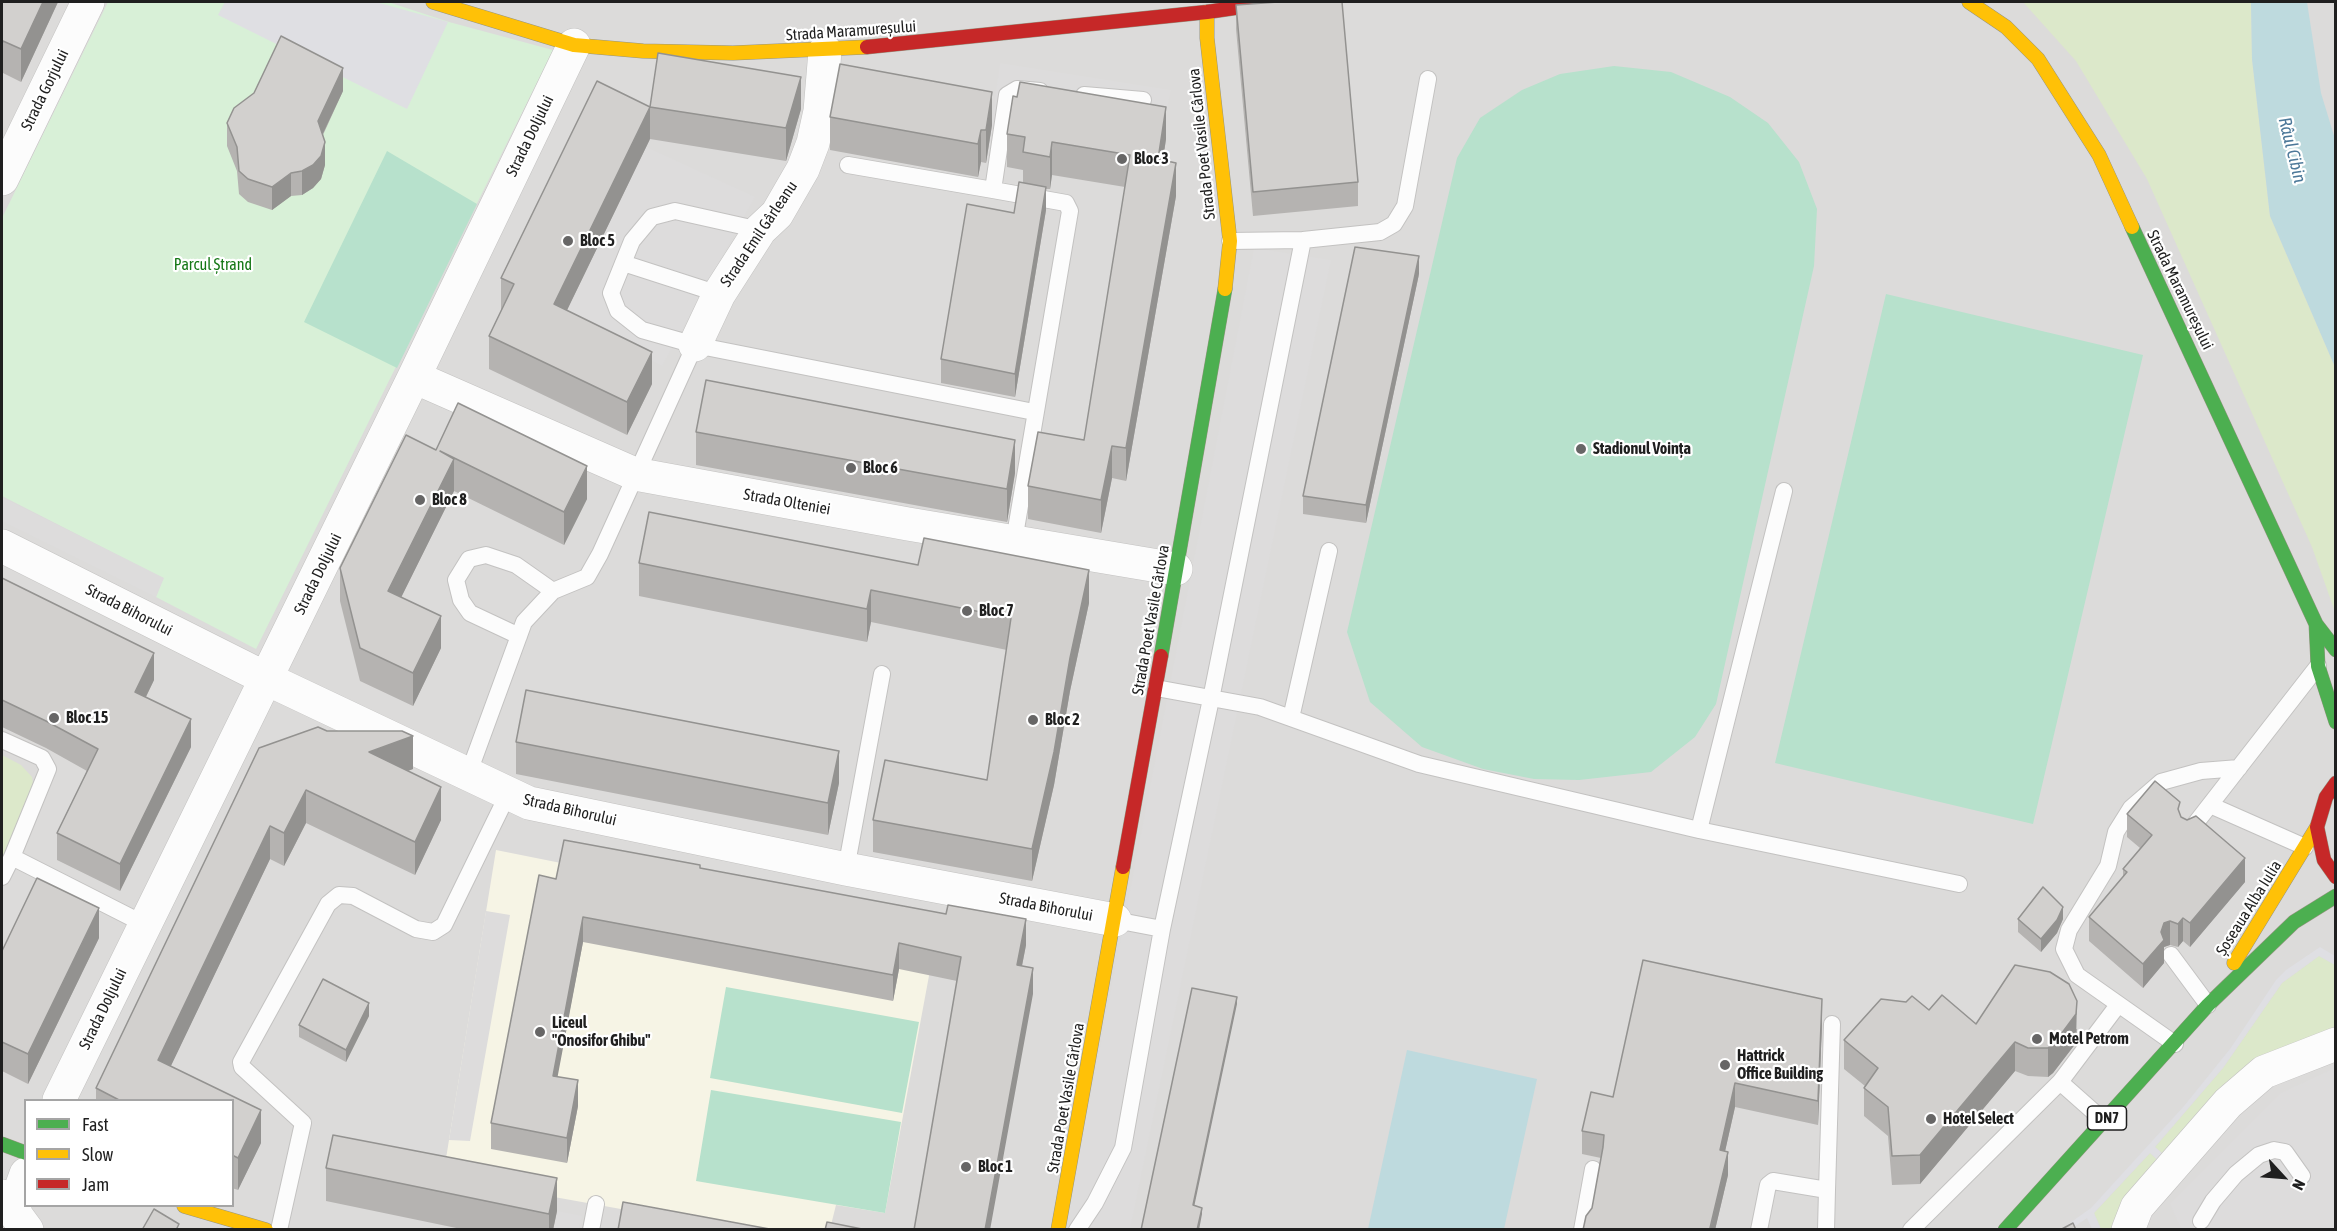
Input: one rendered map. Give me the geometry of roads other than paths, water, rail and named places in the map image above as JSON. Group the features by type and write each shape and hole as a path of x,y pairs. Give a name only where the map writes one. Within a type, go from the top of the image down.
{"main road":[{"name":"Strada Maramureșului","path":"433,2 574,45 644,51 825,51 1207,12 1254,3 1275,2"},
{"name":"Strada Maramureșului","path":"1969,2 2006,27 2038,59 2099,155 2316,624 2336,650"},
{"name":"Strada Poet Vasile Cârlova","path":"1058,1230 1224,303 1230,241 1207,38 1207,12"},
{"name":"Strada Maramureșului","path":"2316,624 2318,666 2336,722"},
{"name":"DN7","path":"2336,783 2326,797 2317,827 2324,860 2336,877"},
{"name":"Șoseaua Alba Iulia","path":"2208,1005 2317,827"},
{"name":"Șoseaua Alba Iulia","path":"2005,1230 2208,1005 2294,922 2336,896"},
{"path":"2,1144 24,1152"},
{"path":"187,1207 266,1230"}],"street":[{"name":"Strada Gorjului","path":"3,174 88,2"},
{"name":"Strada Doljului","path":"60,1099 144,924 267,679 574,45"},
{"name":"Strada Emil Gârleanu","path":"694,345 719,294 760,230 777,214 803,169 813,143 822,97 825,51"},
{"name":"Strada Olteniei","path":"414,377 635,474 1176,569"},
{"name":"Strada Bihorului","path":"2,546 267,679 529,803 846,869 1114,920"},
{"path":"2128,1230 2137,1207 2228,1103 2264,1072 2336,1044"},
{"path":"14,1212 24,1180"}],"lane":[{"path":"1230,241 1303,240 1380,232 1394,224 1405,206 1428,79"},
{"path":"993,189 1008,95 1017,89 1143,100"},
{"path":"848,165 1066,203 1070,211 1034,412 1014,541"},
{"path":"760,230 675,211 652,217 632,241 611,293 618,311 642,330 694,345 1034,412"},
{"path":"1077,1230 1095,1203 1123,1148 1162,929 1211,699 1303,240"},
{"path":"623,263 719,294"},
{"path":"468,775 524,622 553,591 586,577 600,554 694,345"},
{"path":"1699,830 1784,491"},
{"path":"1291,718 1329,551"},
{"path":"519,636 470,613 461,600 456,580 469,559 486,555 516,565 553,591"},
{"path":"2188,833 2318,666"},
{"path":"846,869 882,674"},
{"path":"1156,688 1260,707 1419,764 1699,830 1959,884"},
{"path":"2,740 42,758 48,769 2,877"},
{"path":"2175,1044 2077,975 2064,949 2070,930 2108,866 2116,832 2131,808 2161,783 2201,771 2239,768"},
{"path":"279,1230 303,1123 242,1068 241,1062 328,904 339,896 353,896 416,929 433,932 444,925 508,794"},
{"path":"2210,805 2305,847"},
{"path":"12,857 144,924"},
{"path":"1114,920 1162,929"},
{"path":"2171,956 2208,1005"},
{"path":"1911,1230 2060,1082 2118,1005"},
{"path":"1826,1230 1832,1024"},
{"path":"2060,1082 2104,1121"},
{"path":"2201,1221 2213,1201 2236,1174 2259,1155 2274,1150 2285,1152 2302,1176"},
{"path":"1582,1230 1593,1169"},
{"path":"1759,1230 1768,1185 1773,1180 1827,1190"},
{"path":"591,1230 596,1204"}],"water":[{"name":"Râul Cibin","path":"2251,2 2307,2 2321,93 2335,139 2335,367 2270,216 2252,59"},
{"path":"1407,1050 1537,1079 1504,1229 1368,1229"}],"place":[{"name":"Bloc 3","path":"1122,159"},
{"name":"Bloc 5","path":"568,241"},
{"name":"Stadionul Voința","path":"1581,449"},
{"name":"Bloc 6","path":"851,468"},
{"name":"Bloc 8","path":"420,500"},
{"name":"Bloc 7","path":"967,611"},
{"name":"Bloc 15","path":"54,718"},
{"name":"Bloc 2","path":"1033,720"},
{"name":"Liceul \"Onosifor Ghibu\"","path":"540,1032"},
{"name":"Motel Petrom","path":"2037,1039"},
{"name":"Hattrick Office Building","path":"1725,1065"},
{"name":"Hotel Select","path":"1931,1119"},
{"name":"Bloc 1","path":"966,1167"}],"park label":[{"name":"Parcul Ștrand","path":"213,265"}]}
